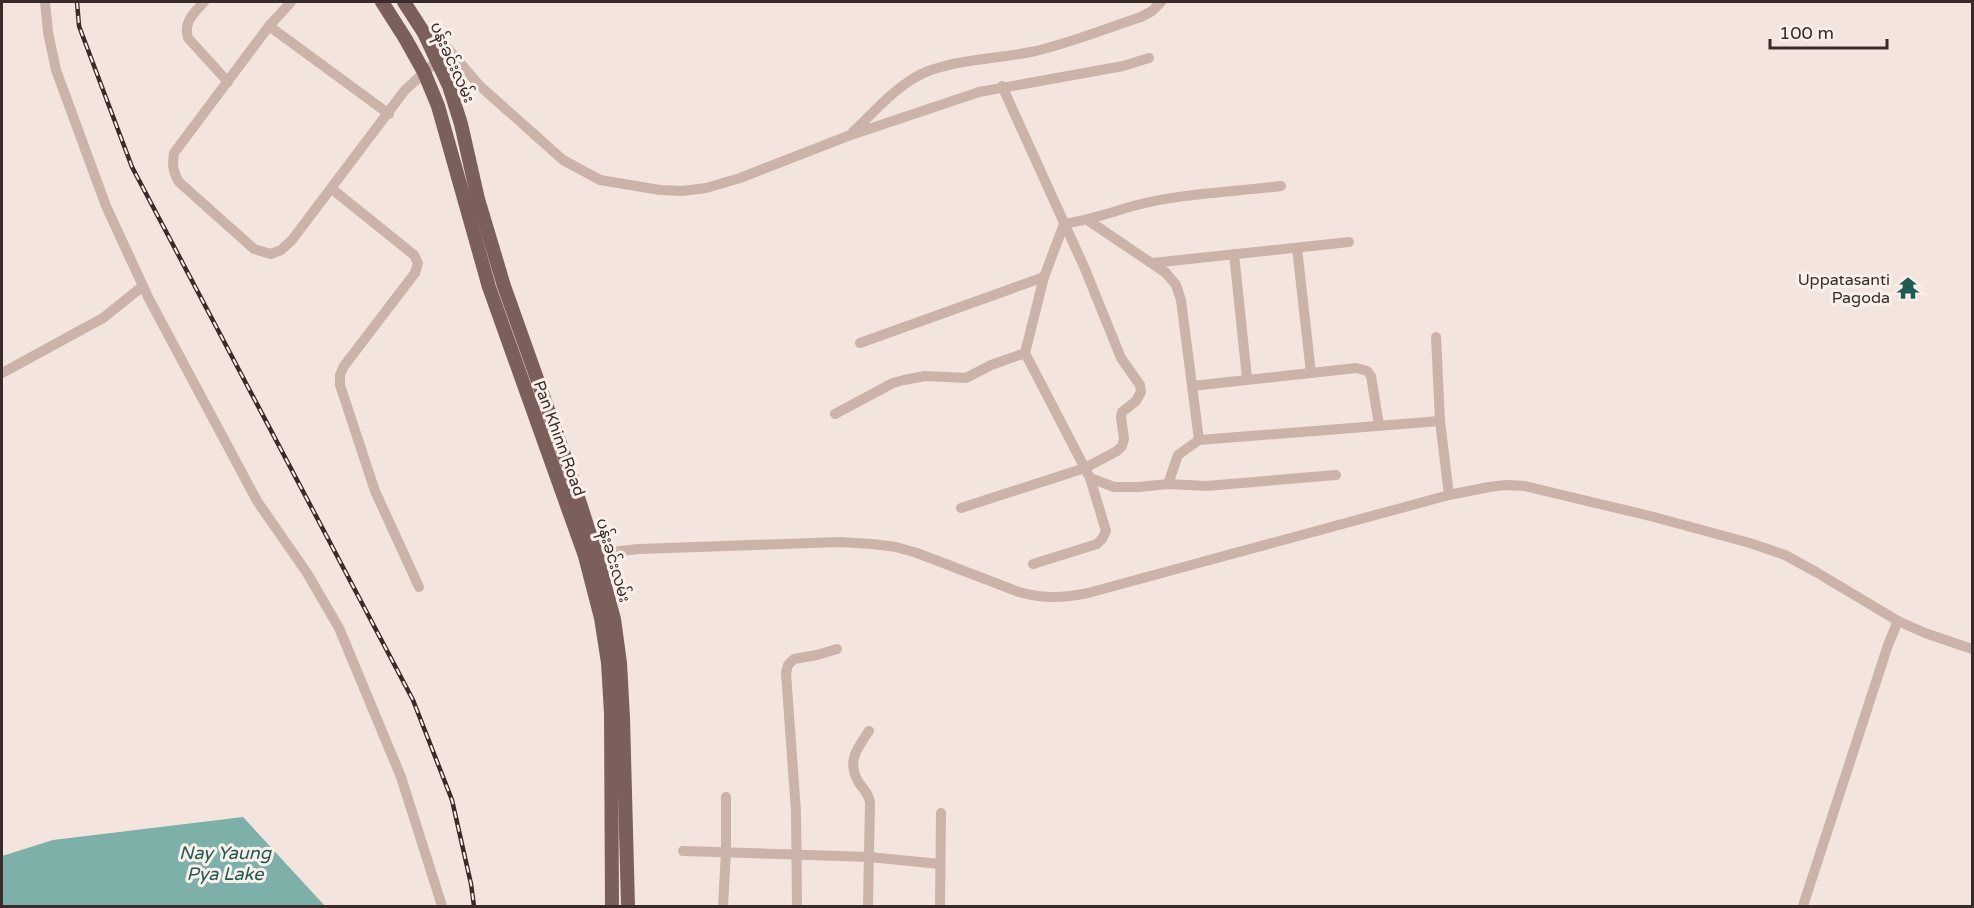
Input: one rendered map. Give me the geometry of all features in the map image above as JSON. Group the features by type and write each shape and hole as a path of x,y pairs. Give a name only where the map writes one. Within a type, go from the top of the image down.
{"main road":[{"name":"Pan Khinn Road","path":"382,2 424,72 438,106 489,287 591,555 608,663 611,713 612,906"},
{"name":"ပန်းခင်းလမ်း","path":"404,2 424,33 449,86 461,124 478,199 504,286 567,463 591,555 614,619 620,663 628,906"}],"street":[{"path":"45,2 48,32 56,70 106,206 143,286 263,512 307,573 339,628 402,777 442,906"},
{"path":"204,2 187,22 186,32 188,38 228,82"},
{"path":"291,2 269,26 174,153 174,174 179,182 254,249 271,254 281,250 292,240 405,90 437,61"},
{"path":"848,136 915,76 933,69 1062,44 1141,17 1161,2"},
{"path":"269,26 389,114"},
{"path":"424,33 444,44 479,85 562,160 600,180 660,190 682,191 706,188 740,178 848,136 979,92 1002,86 1123,66 1149,58"},
{"path":"961,508 1088,473 1122,446 1124,439 1122,412 1140,397 1141,390 1140,385 1121,358 1002,86"},
{"path":"1064,224 1089,221 1137,205 1281,186"},
{"path":"332,189 414,255 418,263 415,273 344,366 340,375 340,385 375,491 419,587"},
{"path":"1089,221 1166,273 1176,285 1181,300 1199,440"},
{"path":"1033,564 1096,544 1106,531 1088,473 1025,353 1044,277 1064,224"},
{"path":"1152,263 1349,242"},
{"path":"1298,248 1311,373"},
{"path":"1234,254 1247,378"},
{"path":"860,344 1044,277"},
{"path":"2,373 103,318 143,286"},
{"path":"1436,337 1440,421 1449,495"},
{"path":"835,414 893,383 925,376 966,378 991,365 1025,353"},
{"path":"1192,386 1247,378 1356,368 1368,371 1379,425"},
{"path":"1168,484 1178,455 1199,440 1440,421"},
{"path":"1088,473 1114,487 1168,484 1206,486 1336,475"},
{"path":"591,555 639,549 839,542 873,543 917,553 1019,592 1033,596 1060,598 1088,593 1449,495 1497,486 1525,486 1742,540 1785,555 1898,621 1972,649"},
{"path":"1803,906 1881,666 1898,621"},
{"path":"797,906 798,853 786,673 788,665 794,659 837,649"},
{"path":"868,906 870,803 867,792 858,780 853,761 854,754 870,731"},
{"path":"723,906 726,796"},
{"path":"940,906 941,813"},
{"path":"683,850 798,853 940,864"}],"water":[{"name":"Nay Yaung Pya Lake","path":"243,817 325,906 2,906 2,856 53,840"}],"railway":[{"path":"77,2 79,26 132,167 413,700 452,800 474,906"}],"place":[{"name":"Uppatasanti Pagoda","path":"1908,288"}]}
